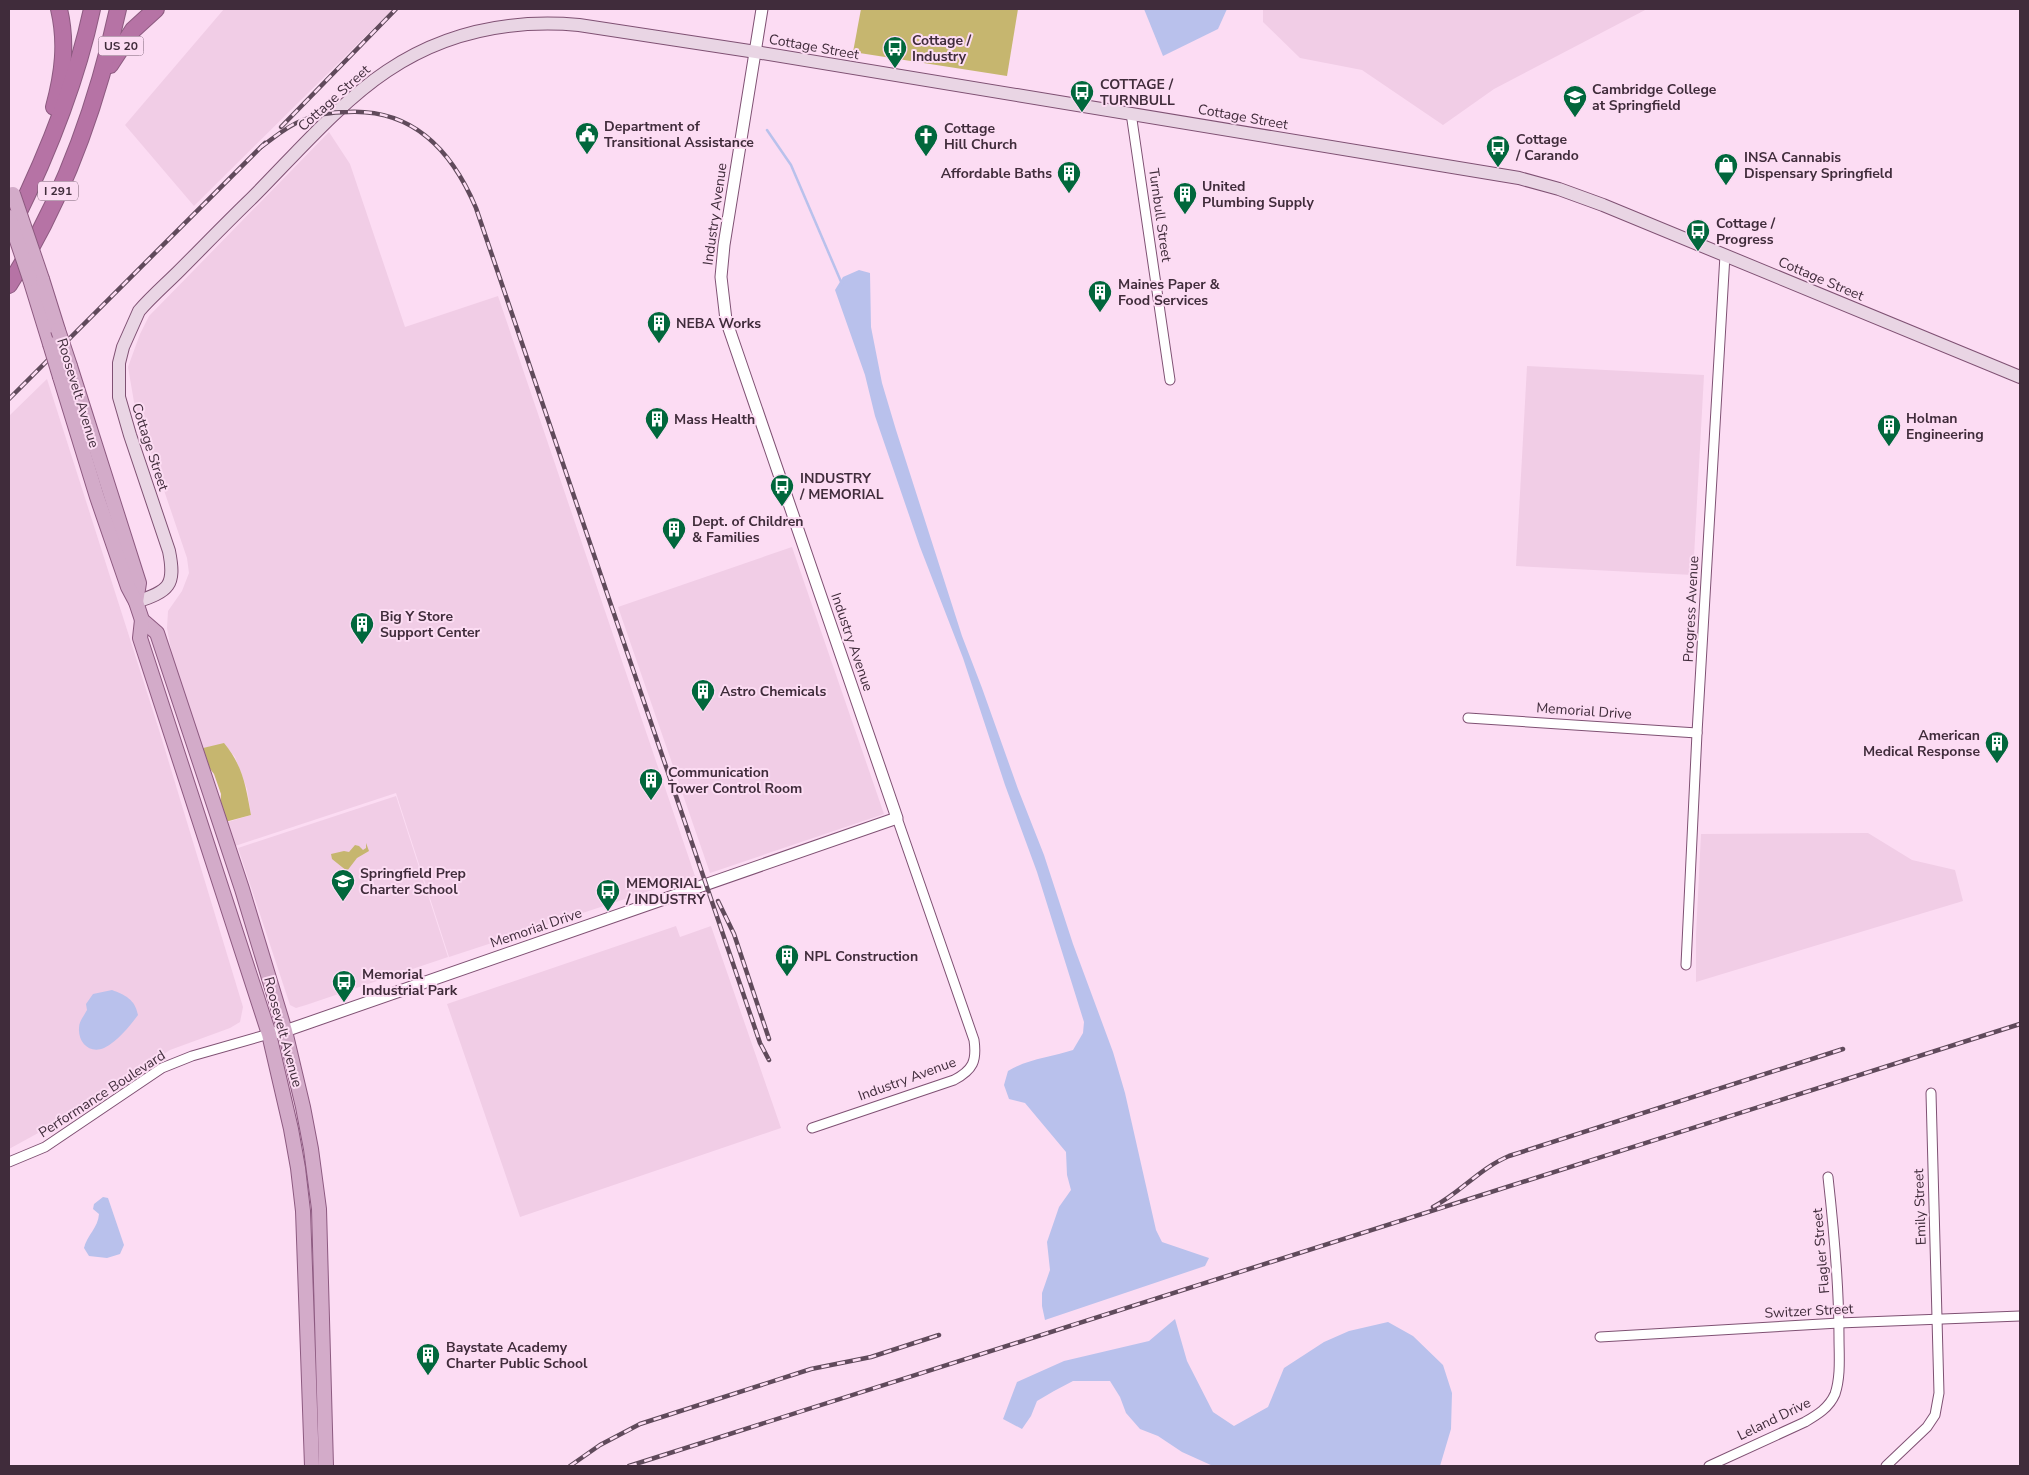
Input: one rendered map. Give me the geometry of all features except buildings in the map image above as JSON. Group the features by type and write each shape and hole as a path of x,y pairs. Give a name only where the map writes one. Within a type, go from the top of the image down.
{"highway":[{"path":"36,177 63,66 64,30 59,9"},
{"name":"I 291","path":"9,232 36,177 74,81 92,9"},
{"name":"I 291","path":"9,285 33,242 70,166 106,62 118,9"},
{"name":"US 20","path":"97,91 123,44 136,26 156,9"}],"main road":[{"name":"Cottage Street","path":"136,602 154,596 164,590 169,583 173,570 169,551 119,397 119,363 126,337 139,311 347,104 387,71 436,44 491,28 523,23 550,22 579,25 756,52 1519,178 1559,189 1603,205 2020,377"},
{"name":"Roosevelt Avenue","path":"11,190 36,279 50,344 97,497 128,587 136,602 142,620 140,638 269,1034 291,1129 303,1211 312,1466"},
{"name":"Roosevelt Avenue","path":"9,217 58,330 70,366 138,583 136,602"},
{"name":"Roosevelt Avenue","path":"142,620 157,633 221,831 242,889 285,1030 311,1149 319,1209 326,1466"},
{"path":"177,753 194,747"},
{"path":"204,836 221,831"}],"street":[{"name":"Industry Avenue","path":"762,9 724,245 721,277 726,320 976,1050 971,1068 966,1074 954,1080 812,1128"},
{"name":"Turnbull Street","path":"1131,113 1170,380"},
{"name":"Progress Avenue","path":"1686,965 1697,733 1725,255"},
{"name":"Memorial Drive","path":"1468,718 1697,733"},
{"name":"Memorial Drive","path":"269,1034 897,818"},
{"name":"Performance Boulevard","path":"9,1162 45,1147 162,1068 192,1056 269,1034"},
{"name":"Emily Street","path":"1886,1466 1928,1427 1935,1415 1940,1387 1931,1093"},
{"name":"Flagler Street","path":"1828,1177 1836,1247 1839,1323"},
{"name":"Switzer Street","path":"1600,1337 1839,1323 2020,1316"},
{"name":"Leland Drive","path":"1709,1466 1805,1422 1819,1414 1829,1405 1838,1381 1839,1323"}],"shaded area":[{"path":"224,9 393,9 194,206 125,125"},
{"path":"861,9 1018,9 1007,76 853,52"},
{"path":"1263,9 1647,9 1494,89 1443,125 1362,70 1300,58 1263,22"},
{"name":"Big Y Store Support Center","path":"329,132 350,164 405,327 498,296 695,876 449,957 396,793 235,846 228,822 251,815 247,789 235,757 224,744 203,748 174,666 167,628 168,611 182,591 189,573 187,558 134,402 128,367 149,316"},
{"path":"1527,366 1704,375 1693,575 1516,566"},
{"path":"47,379 160,733 243,1007 240,1022 230,1028 170,1050 40,1132 9,1149 9,416"},
{"path":"792,547 884,814 710,873 618,607"},
{"path":"224,743 240,769 251,815 225,822 220,810 221,794 214,774 205,762 203,748"},
{"name":"Springfield Prep Charter School","path":"396,796 448,957 296,1008 290,1005 238,848"},
{"path":"1868,833 1912,860 1955,870 1963,901 1696,982 1696,935 1701,834"},
{"path":"366,843 369,851 357,858 347,871 332,859 331,854 344,851 349,852 355,845 363,850 366,848"},
{"path":"676,926 680,937 711,926 781,1128 520,1217 447,1004"}],"water":[{"path":"1144,9 1227,9 1218,29 1163,56"},
{"path":"859,270 870,273 871,327 882,383 896,430 962,636 1044,855 1073,944 1113,1052 1125,1093 1156,1230 1162,1242 1209,1258 1205,1266 1045,1320 1042,1293 1050,1270 1047,1242 1059,1207 1071,1190 1067,1175 1066,1152 1025,1103 1009,1099 1004,1085 1008,1071 1015,1067 1073,1050 1083,1033 1084,1022 1037,872 1005,785 963,658 920,547 875,416 865,375 835,290 843,277"},
{"path":"112,990 132,1001 138,1015 114,1042 104,1048 94,1050 83,1043 79,1033 80,1023 87,1010 86,1004 93,994"},
{"path":"103,1197 108,1198 124,1245 120,1254 107,1258 89,1256 84,1248 98,1219 99,1214 93,1209 94,1204"},
{"path":"1175,1319 1187,1361 1213,1412 1234,1426 1268,1407 1284,1368 1324,1342 1349,1331 1388,1322 1413,1336 1443,1365 1452,1393 1451,1429 1440,1466 1213,1466 1182,1452 1158,1436 1140,1429 1126,1413 1120,1397 1110,1381 1073,1381 1054,1391 1037,1401 1031,1416 1022,1429 1003,1419 1017,1382 1064,1361 1149,1341"}],"waterway":[{"path":"767,130 791,165 842,284"}],"railway":[{"path":"281,127 396,9"},
{"path":"261,147 292,125 314,116 337,112 371,113 392,118 411,126 428,138 442,152 466,187 476,208 760,1043 769,1060"},
{"path":"9,399 265,143"},
{"path":"718,901 734,934 769,1039"},
{"path":"629,1466 2020,1024"},
{"path":"1433,1207 1489,1167 1509,1156 1843,1049"},
{"path":"570,1466 600,1445 640,1424 811,1369 871,1357 939,1335"}],"place":[{"name":"Cottage / Industry","path":"895,69"},
{"name":"COTTAGE / TURNBULL","path":"1082,113"},
{"name":"Cambridge College at Springfield","path":"1575,118"},
{"name":"Department of Transitional Assistance","path":"587,155"},
{"name":"Cottage Hill Church","path":"926,157"},
{"name":"Cottage / Carando","path":"1498,168"},
{"name":"INSA Cannabis Dispensary Springfield","path":"1726,186"},
{"name":"Affordable Baths","path":"1069,194"},
{"name":"United Plumbing Supply","path":"1185,215"},
{"name":"Cottage / Progress","path":"1698,252"},
{"name":"Maines Paper & Food Services","path":"1100,313"},
{"name":"NEBA Works","path":"659,344"},
{"name":"Mass Health","path":"657,440"},
{"name":"Holman Engineering","path":"1889,447"},
{"name":"INDUSTRY / MEMORIAL","path":"782,507"},
{"name":"Dept. of Children & Families","path":"674,550"},
{"name":"Big Y Store Support Center","path":"362,645"},
{"name":"Astro Chemicals","path":"703,712"},
{"name":"American Medical Response","path":"1997,764"},
{"name":"Communication Tower Control Room","path":"651,801"},
{"name":"Springfield Prep Charter School","path":"343,902"},
{"name":"MEMORIAL / INDUSTRY","path":"608,912"},
{"name":"NPL Construction","path":"787,977"},
{"name":"Memorial Industrial Park","path":"344,1003"},
{"name":"Baystate Academy Charter Public School","path":"428,1376"}]}
